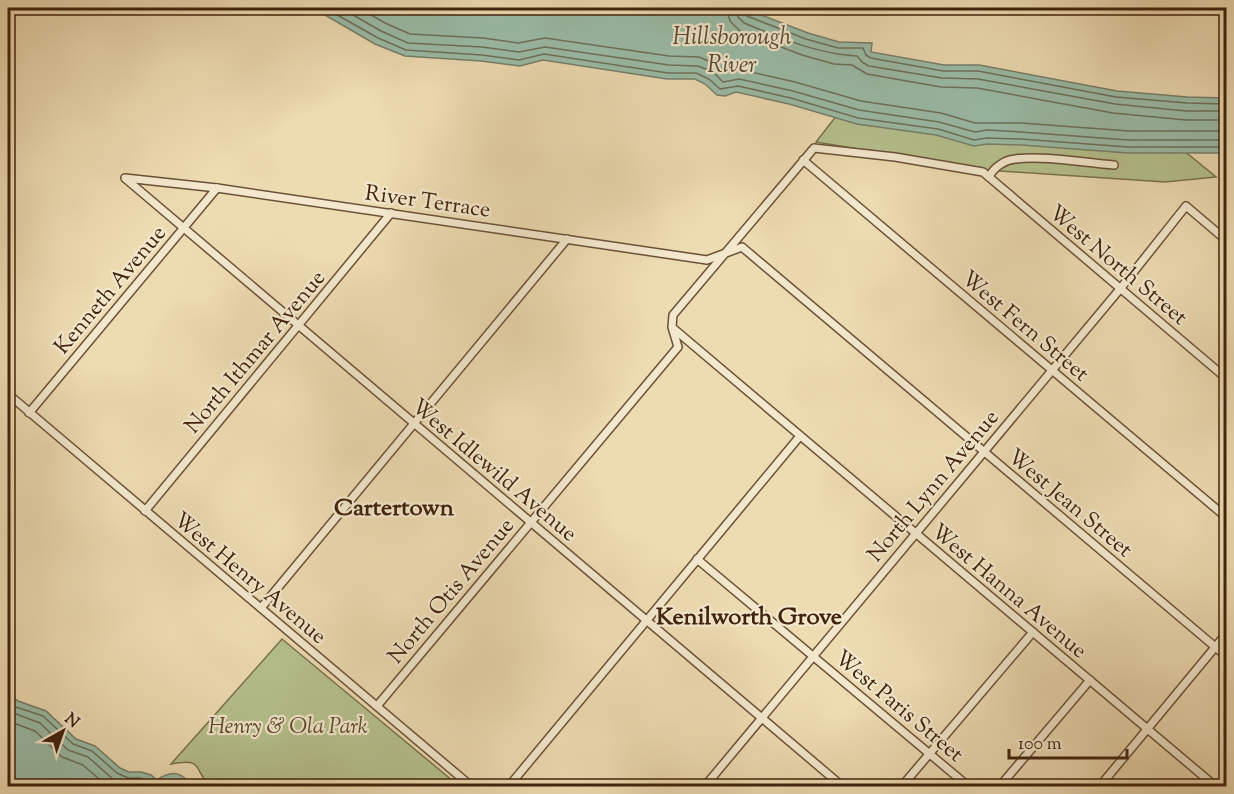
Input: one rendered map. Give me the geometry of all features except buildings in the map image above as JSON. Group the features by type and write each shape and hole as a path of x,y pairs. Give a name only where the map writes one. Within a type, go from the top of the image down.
{"street":[{"path":"803,160 814,147 953,166 976,170 989,177 999,166 1014,159 1055,159 1114,165"},
{"name":"North Otis Avenue","path":"377,706 678,347 672,327 673,315 803,160"},
{"name":"West Fern Street","path":"803,160 1227,517"},
{"name":"West North Street","path":"989,177 1227,378"},
{"name":"River Terrace","path":"125,178 217,188 707,260 724,253"},
{"name":"West Idlewild Avenue","path":"125,178 842,786"},
{"name":"Kenneth Avenue","path":"29,413 217,188"},
{"name":"North Lynn Avenue","path":"705,786 1120,289 1186,206 1227,240"},
{"name":"North Ithmar Avenue","path":"145,511 391,213"},
{"path":"261,608 567,239"},
{"name":"West Jean Street","path":"724,253 742,248 1227,656"},
{"name":"West Hanna Avenue","path":"672,327 1215,786"},
{"name":"West Henry Avenue","path":"8,394 471,786"},
{"path":"509,786 800,435"},
{"name":"West Paris Street","path":"697,559 968,786"},
{"path":"902,786 1033,632"},
{"path":"1100,786 1227,634"},
{"path":"1000,786 1090,680"}],"green space":[{"path":"837,115 1183,150 1216,177 1165,182 985,170 816,142"},
{"name":"Henry & Ola Park","path":"282,639 459,786 211,786 194,764 182,762 171,764"}],"water":[{"name":"Hillsborough River","path":"313,8 743,8 808,33 839,42 872,43 871,52 944,65 979,65 1117,91 1226,98 1226,153 1128,153 1021,145 974,146 936,135 857,124 789,104 736,92 725,96 717,95 705,84 695,79 667,79 543,60 520,66 405,56 375,44"},
{"path":"8,695 46,711 76,739 95,746 120,768 129,772 151,775 157,780 167,775 180,775 191,786 8,786"}],"district":[{"name":"Cartertown","path":"394,507"},
{"name":"Kenilworth Grove","path":"749,616"}]}
